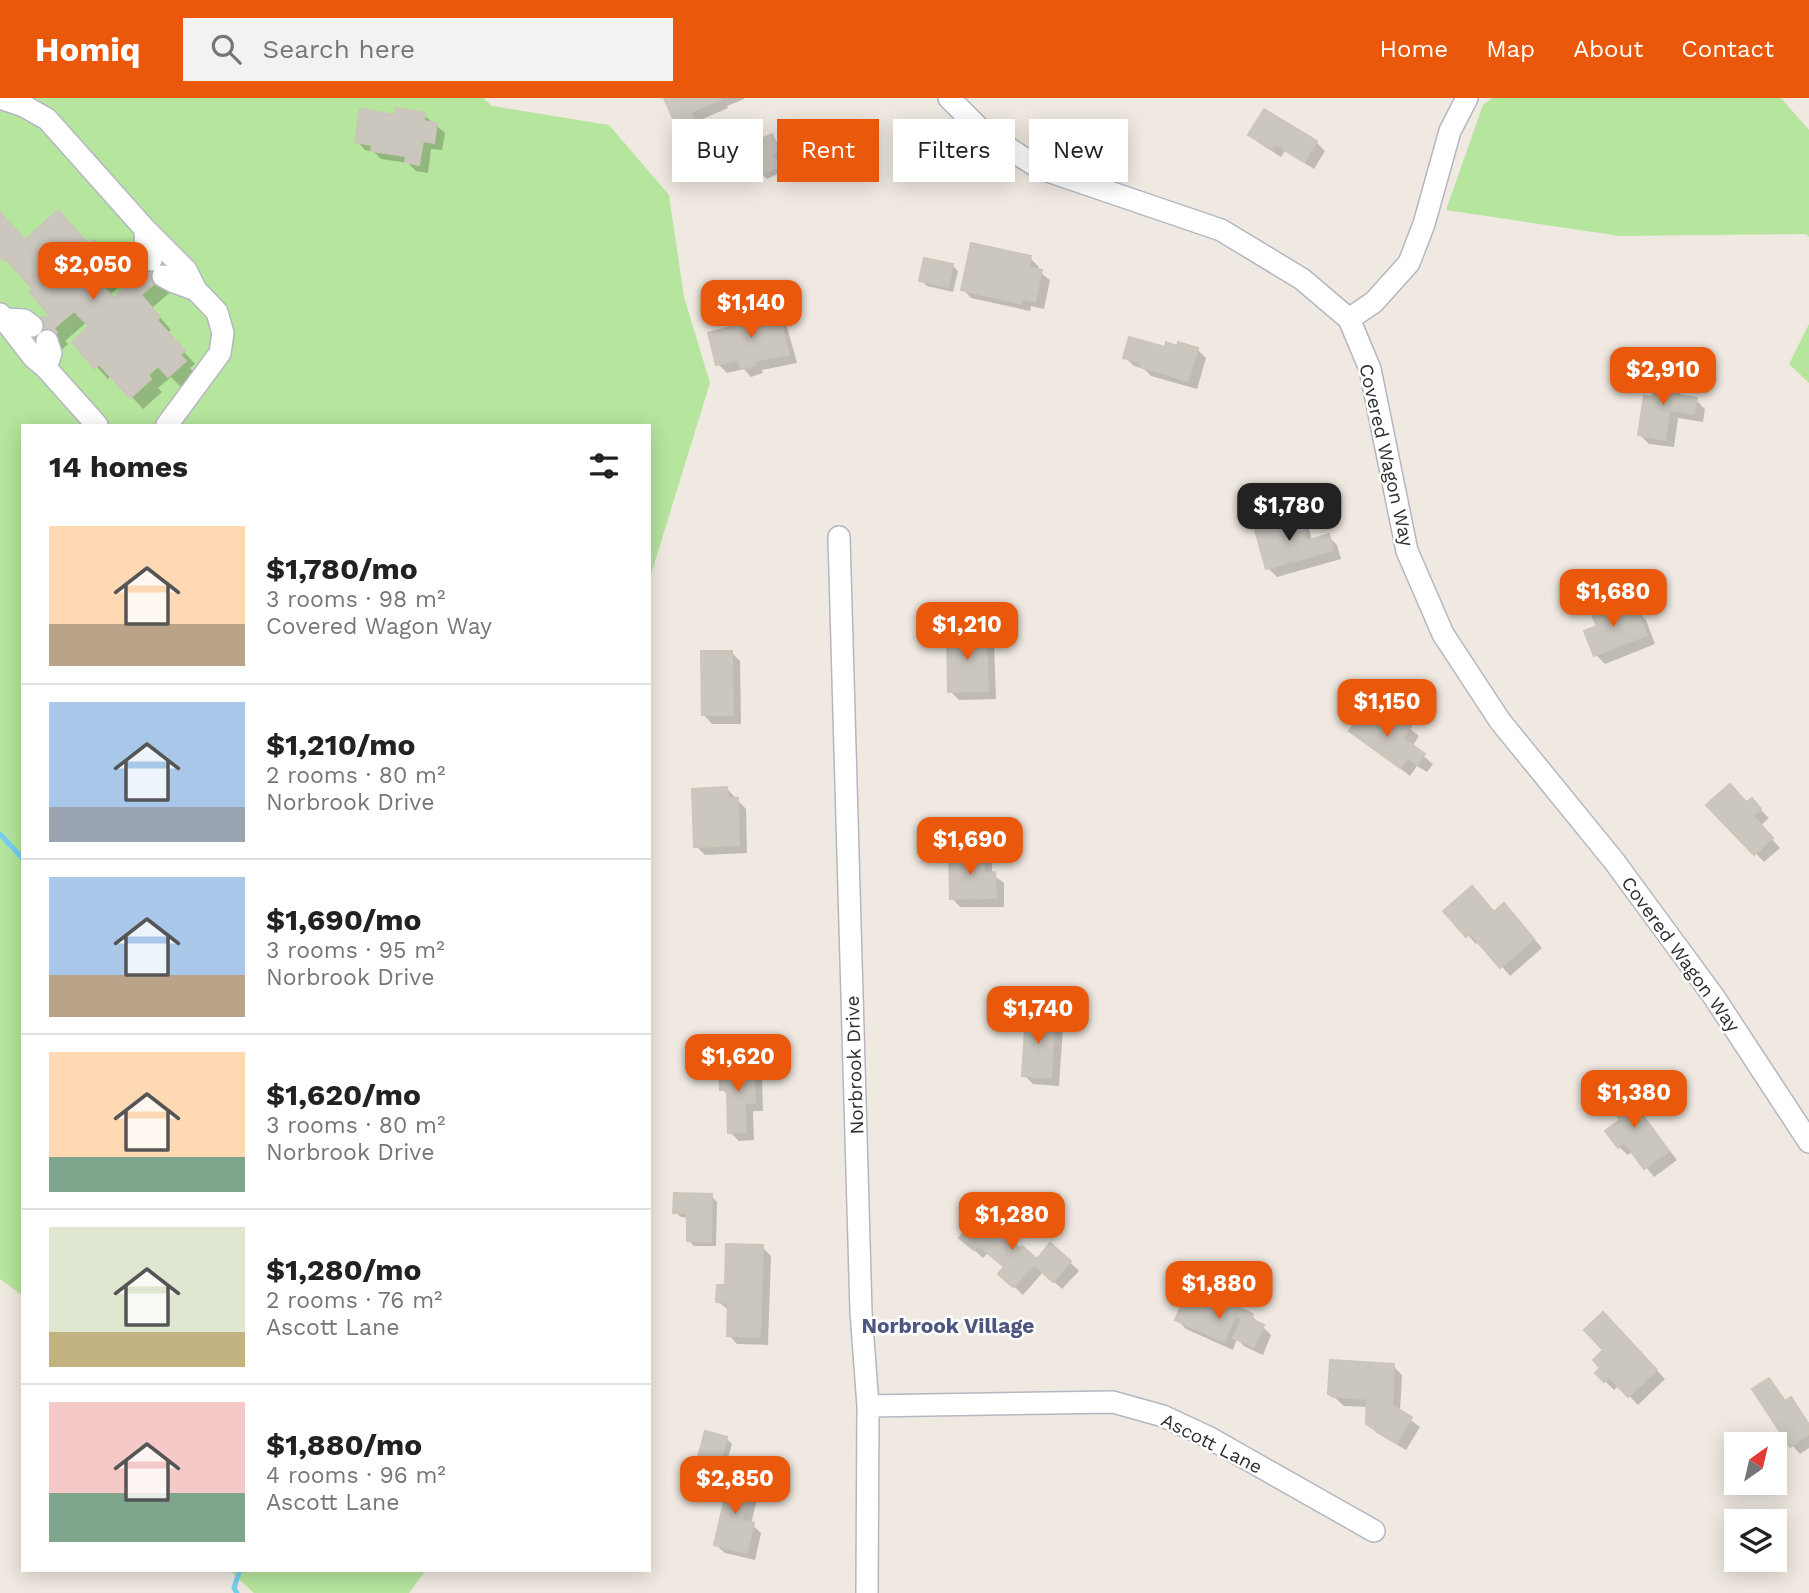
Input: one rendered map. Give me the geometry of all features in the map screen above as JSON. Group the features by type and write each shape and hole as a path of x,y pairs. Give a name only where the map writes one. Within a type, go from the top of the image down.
{"street":[{"path":"0,98 24,106 47,119 145,229 186,270 196,290 217,312 223,333 220,353 168,424"},
{"name":"Covered Wagon Way","path":"949,98 982,131 1039,168 1221,230 1302,279 1349,319 1370,369 1407,551 1443,634 1500,721 1614,861 1714,997 1809,1142"},
{"path":"1349,319 1374,302 1409,263 1424,224 1450,131 1467,98"},
{"path":"145,229 146,250 157,268 174,282 196,290"},
{"path":"2,317 24,320 40,333 51,353 46,368"},
{"path":"2,317 34,358 96,424"},
{"name":"Norbrook Drive","path":"839,537 860,1299 868,1406 867,1593"},
{"name":"Ascott Lane","path":"868,1406 1113,1402 1163,1416 1208,1437 1374,1531"}],"green space":[{"path":"0,98 483,98 492,106 609,125 669,195 684,297 710,383 651,575 651,424 21,424 21,1295 0,1279"},
{"path":"1492,98 1781,98 1809,130 1809,237 1806,234 1620,236 1446,210 1483,105"},
{"path":"1809,324 1809,383 1789,364"},
{"path":"231,1572 425,1572 409,1593 254,1593"}],"building":[{"path":"664,98 721,99 691,112 694,119 673,119"},
{"path":"396,108 425,113 424,121 437,123 434,143 423,141 419,165 405,162 406,156 371,151 372,145 355,142 360,109 395,115"},
{"path":"1264,109 1317,141 1304,162 1275,144 1272,149 1248,135"},
{"path":"772,134 777,152 772,155 777,167 763,174 763,138"},
{"path":"58,210 89,245 94,240 117,266 99,282 114,298 146,270 143,267 158,254 171,269 141,295 160,317 157,320 185,351 180,355 186,361 168,377 158,366 148,375 151,379 130,398 99,364 95,369 72,342 89,326 74,311 54,328 57,332 39,348 25,333 43,316 46,319 50,316 29,291 33,289 6,259 4,261 0,257 0,212 25,240"},
{"path":"971,243 1031,256 1029,267 1042,270 1035,301 1023,299 1021,304 961,290"},
{"path":"924,258 953,264 948,287 919,281"},
{"path":"776,305 789,355 754,361 755,365 741,369 738,360 716,365 708,333 739,325 738,322 760,319 757,311"},
{"path":"1129,337 1165,347 1166,342 1177,346 1178,342 1198,348 1188,381 1140,367 1142,363 1123,358"},
{"path":"1657,369 1674,372 1671,394 1697,398 1694,414 1670,410 1665,440 1638,435 1644,396 1653,397"},
{"path":"1300,517 1307,541 1329,534 1333,550 1266,569 1255,530"},
{"path":"1609,600 1616,617 1637,609 1647,635 1594,656 1584,631 1597,626 1589,608"},
{"path":"947,633 986,633 988,691 948,692"},
{"path":"701,651 732,651 733,715 702,715"},
{"path":"1364,710 1389,728 1398,716 1411,726 1403,738 1425,754 1417,765 1408,758 1400,768 1349,731"},
{"path":"1730,784 1746,802 1752,798 1761,809 1753,816 1773,838 1754,855 1706,805"},
{"path":"727,787 728,798 738,798 739,845 694,847 692,789"},
{"path":"984,852 984,873 995,872 996,898 950,899 949,853"},
{"path":"1472,886 1494,912 1504,903 1534,939 1500,968 1470,933 1466,937 1443,911"},
{"path":"1026,1013 1055,1016 1051,1078 1022,1076"},
{"path":"719,1066 754,1066 755,1103 745,1103 746,1132 728,1133 727,1090 720,1090"},
{"path":"1622,1087 1669,1151 1644,1169 1624,1142 1618,1148 1605,1131 1620,1120 1605,1099"},
{"path":"674,1193 712,1194 711,1242 687,1241 687,1213 673,1213"},
{"path":"984,1210 998,1223 995,1226 1020,1249 1022,1246 1037,1259 1050,1243 1071,1261 1053,1282 1034,1265 1013,1287 998,1274 1004,1267 978,1245 974,1250 959,1238"},
{"path":"726,1244 763,1245 760,1337 727,1336 728,1303 716,1302 717,1285 725,1285"},
{"path":"1186,1295 1219,1310 1224,1301 1253,1314 1251,1319 1264,1325 1254,1347 1233,1338 1242,1319 1236,1315 1224,1342 1175,1320"},
{"path":"1603,1312 1657,1370 1628,1397 1609,1377 1604,1382 1595,1373 1600,1368 1593,1360 1603,1350 1584,1330"},
{"path":"1330,1360 1394,1364 1392,1405 1412,1417 1397,1443 1366,1424 1367,1399 1334,1397 1328,1394"},
{"path":"1769,1378 1785,1401 1791,1397 1809,1425 1809,1434 1790,1447 1787,1432 1780,1432 1752,1389"},
{"path":"705,1431 727,1437 719,1467 697,1461"},
{"path":"731,1472 752,1476 742,1520 754,1523 747,1553 714,1545"}],"waterway":[{"path":"0,834 21,857"},
{"path":"237,1593 234,1588 239,1572"}],"district":[{"name":"Norbrook Village","path":"948,1326"}]}
